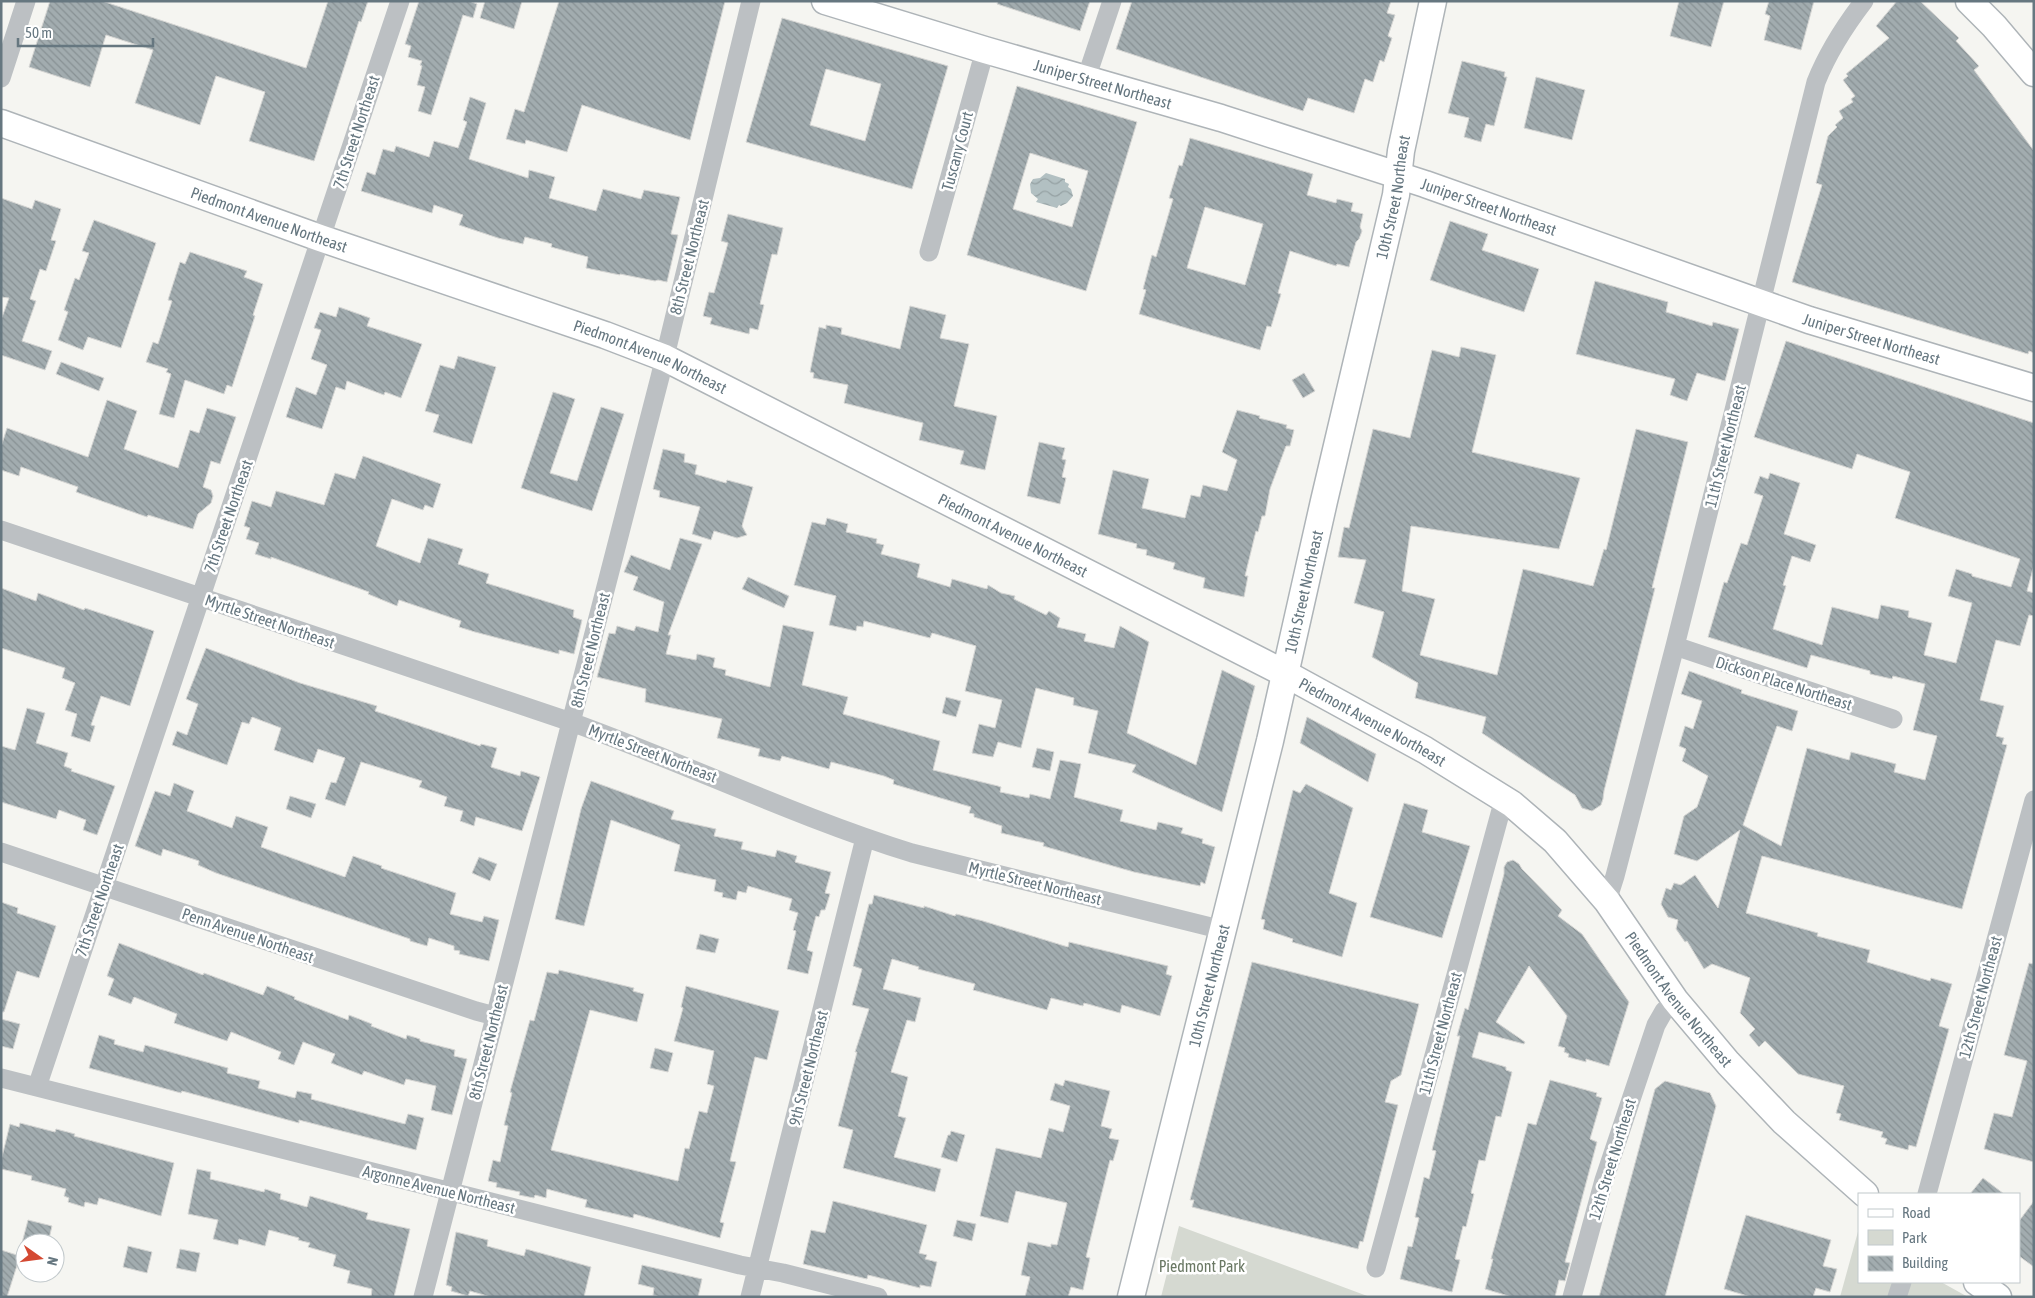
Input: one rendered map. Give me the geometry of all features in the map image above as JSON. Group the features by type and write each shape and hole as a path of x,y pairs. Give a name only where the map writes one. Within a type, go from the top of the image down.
{"main road":[{"name":"Juniper Street Northeast","path":"825,1 985,50 1221,118 1398,176 1809,320 2034,388"},
{"name":"10th Street Northeast","path":"1131,1297 1286,674 1324,501 1396,195 1401,151 1433,1"},
{"path":"1969,1 1994,26 2034,73"},
{"name":"Piedmont Avenue Northeast","path":"1,123 320,238 605,334 665,358 1286,674 1425,750 1504,799 1530,818 1555,841 1607,901 1675,1000 1728,1064 1784,1122 1864,1193"},
{"path":"1978,1283 1998,1297"}],"street":[{"path":"1,78 26,1"},
{"name":"7th Street Northeast","path":"37,1087 400,1"},
{"name":"8th Street Northeast","path":"423,1297 665,358 751,1"},
{"path":"1086,79 1112,1"},
{"name":"11th Street Northeast","path":"1607,901 1675,646 1816,82 1842,30 1864,1"},
{"name":"Tuscany Court","path":"929,252 985,50"},
{"name":"Myrtle Street Northeast","path":"1,530 571,722 621,740 865,838 912,853 1223,930"},
{"name":"Dickson Place Northeast","path":"1675,646 1893,719"},
{"name":"11th Street Northeast","path":"1376,1268 1504,799"},
{"name":"12th Street Northeast","path":"1927,1193 2034,800"},
{"name":"9th Street Northeast","path":"750,1297 865,838"},
{"name":"Penn Avenue Northeast","path":"1,852 495,1016"},
{"name":"12th Street Northeast","path":"1572,1297 1604,1180 1656,1025 1664,1011 1675,1000"},
{"name":"Argonne Avenue Northeast","path":"1,1078 757,1270 783,1273 878,1297"},
{"path":"1897,1297 1902,1283"}],"green space":[{"name":"Piedmont Park","path":"1179,1226 1370,1297 1161,1297"},
{"path":"1858,1232 1858,1283 1943,1283 1968,1297 1840,1297"}],"water":[{"path":"1046,173 1065,179 1065,182 1069,184 1068,187 1071,189 1073,196 1067,203 1059,205 1057,208 1036,202 1038,199 1031,193 1030,184 1033,179 1040,178"}],"building":[{"path":"50,1 102,1 306,68 328,1 368,1 361,22 359,21 314,161 249,141 265,92 216,76 200,125 135,103 153,50 106,35 90,87 29,67"},
{"path":"419,1 469,1 477,4 473,18 463,15 431,115 418,111 425,87 417,85 422,61 408,57 411,46 405,44"},
{"path":"485,1 522,1 514,29 480,18"},
{"path":"559,1 725,1 690,140 582,105 567,152 526,140 525,144 506,139 515,109 524,112"},
{"path":"998,1 1090,1 1080,31 997,4"},
{"path":"1132,1 1391,1 1387,13 1395,15 1388,36 1392,38 1384,62 1380,60 1373,82 1365,79 1354,113 1308,98 1303,111 1116,49"},
{"path":"1679,1 1724,1 1711,47 1670,36"},
{"path":"1769,1 1814,1 1801,50 1764,40 1770,16 1765,14"},
{"path":"1897,1 1920,1 1959,38 1956,41 1979,66 1974,70 2034,151 2034,353 2029,351 2028,354 1792,282 1822,185 1816,183 1828,136 1837,127 1835,125 1843,118 1839,111 1853,102 1851,99 1855,96 1843,80 1848,76 1846,74 1889,38 1876,26"},
{"path":"782,18 948,66 912,189 746,142","holes":["826,69 881,84 865,141 810,125"]},
{"path":"1462,61 1505,72 1504,77 1507,77 1494,126 1486,124 1481,142 1464,137 1469,118 1448,113"},
{"path":"1536,77 1585,90 1572,140 1524,128"},
{"path":"1017,86 1137,122 1086,291 967,255","holes":["1030,153 1088,171 1072,227 1013,209"]},
{"path":"470,97 486,103 469,159 528,178 529,170 555,177 549,198 596,211 603,189 641,199 644,190 680,197 671,234 678,235 667,282 586,268 588,257 551,247 552,244 525,237 523,244 498,238 459,225 463,215 434,205 432,213 361,191 367,172 375,175 383,149 394,152 396,146 429,157 434,141 458,148 467,122 463,120"},
{"path":"1190,138 1313,174 1307,195 1336,203 1337,199 1353,203 1351,211 1363,214 1360,227 1362,231 1356,242 1349,267 1337,264 1336,266 1290,251 1278,293 1281,294 1271,327 1267,326 1260,350 1139,314 1146,290 1143,289 1152,255 1156,257 1173,199 1169,198 1179,165 1182,166","holes":["1205,207 1263,224 1245,285 1187,268"]},
{"path":"1,198 32,209 35,200 61,209 51,240 56,241 46,271 40,269 30,299 36,301 22,341 52,351 45,370 1,355 1,320 9,298 1,297"},
{"path":"728,214 783,228 777,255 772,254 760,304 764,305 758,330 750,328 749,334 710,324 712,318 703,316 709,292 714,293 728,243 721,241"},
{"path":"94,220 156,243 121,348 88,337 83,350 58,340 68,312 64,310 75,278 79,280 89,253 82,251"},
{"path":"1450,221 1488,234 1482,250 1539,269 1524,312 1430,280"},
{"path":"190,252 247,271 244,277 263,284 253,315 255,316 232,387 227,385 224,394 185,380 174,418 159,414 171,374 166,372 168,369 146,362 153,342 158,344 172,301 168,300 180,262 185,264"},
{"path":"1595,281 1668,302 1666,312 1712,326 1713,322 1739,329 1725,381 1697,373 1687,401 1670,395 1675,379 1576,354"},
{"path":"910,306 946,315 940,338 969,344 954,406 997,416 985,470 960,464 964,451 919,440 923,423 844,403 848,385 813,378 814,373 810,372 819,327 826,329 826,325 842,328 841,334 900,349"},
{"path":"339,307 370,318 367,326 422,344 401,398 385,392 384,395 347,381 345,390 336,387 322,429 286,417 296,387 316,395 327,365 311,359 321,330 314,328 320,312 336,317"},
{"path":"1786,341 2034,423 2034,565 2027,591 2034,593 2034,616 2029,615 2020,646 1996,640 1980,700 2004,706 1996,736 2004,738 2002,744 2007,745 1962,909 1762,856 1746,913 1818,933 1817,936 1870,950 1867,962 1930,981 1931,978 1952,984 1939,1026 1949,1029 1916,1147 1909,1145 1908,1150 1885,1144 1887,1139 1881,1137 1883,1132 1839,1120 1841,1114 1836,1113 1844,1086 1798,1074 1765,1041 1759,1047 1749,1035 1755,1029 1740,1013 1750,978 1712,964 1704,969 1687,941 1685,942 1676,929 1678,920 1668,917 1661,904 1666,888 1671,890 1674,883 1681,885 1695,875 1718,908 1740,830 1697,861 1674,854 1684,816 1697,807 1708,776 1682,761 1686,749 1679,746 1685,726 1693,729 1702,701 1681,694 1689,671 1742,690 1741,693 1798,711 1792,731 1777,726 1743,825 1781,846 1807,748 1849,760 1851,752 1896,764 1894,772 1925,780 1937,736 1913,730 1925,684 1893,676 1892,679 1870,674 1870,671 1811,655 1807,668 1708,637 1724,582 1727,583 1741,543 1747,545 1763,496 1754,493 1760,476 1768,479 1770,473 1800,483 1784,534 1816,545 1810,562 1792,556 1783,585 1786,586 1773,629 1822,645 1832,607 1878,619 1881,605 1909,611 1908,617 1932,623 1924,655 1956,663 1972,603 1948,596 1956,569 1972,574 1972,576 2011,587 2020,559 1895,518 1910,472 1857,454 1852,469 1754,437"},
{"path":"1461,347 1496,355 1472,452 1580,478 1559,549 1411,526 1402,591 1435,599 1420,655 1497,675 1523,569 1593,586 1604,549 1606,550 1636,429 1688,442 1652,588 1655,588 1603,799 1601,805 1592,811 1582,808 1575,795 1482,733 1486,717 1415,698 1418,683 1372,657 1384,612 1354,603 1366,560 1338,557 1344,527 1349,528 1373,429 1410,438 1432,350 1459,357"},
{"path":"458,356 496,367 472,444 433,432 439,415 425,411 440,365 454,369"},
{"path":"61,362 104,378 99,391 56,374"},
{"path":"1304,373 1315,391 1303,398 1292,380"},
{"path":"553,392 575,399 550,473 577,481 601,407 624,414 592,511 521,488"},
{"path":"107,400 137,411 124,449 178,468 190,430 199,433 207,408 236,417 220,464 211,461 203,487 211,490 213,496 211,503 198,514 193,529 148,515 147,517 76,492 78,487 21,467 19,476 1,470 1,447 7,428 88,457"},
{"path":"1237,410 1287,425 1286,428 1294,430 1290,446 1286,446 1270,489 1265,516 1262,516 1258,532 1256,531 1245,576 1248,576 1244,597 1203,588 1205,578 1173,569 1175,563 1146,555 1147,550 1136,548 1137,544 1098,534 1113,470 1149,479 1142,508 1185,518 1191,495 1200,497 1203,485 1227,491 1237,460 1222,452"},
{"path":"1039,442 1065,448 1062,459 1066,460 1062,477 1066,478 1060,504 1027,496"},
{"path":"663,449 685,454 684,462 697,465 695,474 726,483 727,480 753,487 742,526 747,535 737,538 714,531 711,540 692,534 700,507 659,497 660,491 653,489"},
{"path":"363,456 441,484 433,508 425,505 423,510 392,499 376,546 420,563 428,538 463,549 458,564 489,574 486,583 574,610 573,617 582,620 574,654 559,650 559,654 459,627 461,621 399,600 397,606 368,594 369,592 271,557 271,559 255,554 259,543 246,539 250,528 244,526 252,501 271,507 276,491 324,505 335,473 355,479"},
{"path":"827,518 848,524 846,532 877,539 876,543 884,545 881,554 920,564 917,577 950,587 952,579 987,589 988,585 1001,593 1015,596 1014,599 1046,615 1049,611 1060,618 1057,627 1086,634 1084,641 1114,648 1120,626 1149,642 1127,733 1196,765 1222,670 1255,686 1222,812 1132,772 1136,765 1088,753 1098,711 1073,705 1074,698 1036,688 1021,748 998,742 993,757 972,753 979,724 995,728 1002,700 965,691 976,646 932,633 930,638 864,621 863,627 857,626 856,631 829,625 836,596 794,585 812,522 825,525"},
{"path":"680,538 702,544 668,635 671,635 666,654 696,660 697,654 715,658 713,667 726,670 725,675 770,687 783,625 814,632 802,685 848,697 843,714 940,741 933,770 998,786 1001,787 1000,792 1029,798 1030,794 1050,799 1060,760 1081,764 1074,797 1123,810 1120,821 1156,830 1158,822 1183,828 1181,833 1203,839 1202,843 1215,847 1205,884 1201,882 1200,886 1134,872 1043,846 1044,843 1001,833 1002,826 974,817 974,814 969,813 971,807 893,784 894,780 884,776 831,762 829,769 782,756 780,761 758,756 760,749 717,738 722,719 645,702 646,689 597,677 609,633 615,634 617,626 634,631 636,626 658,632 664,602 633,590 638,577 624,572 631,555 670,570"},
{"path":"748,577 789,596 784,608 742,589"},
{"path":"1,588 36,601 38,593 84,610 85,608 154,631 130,706 101,696 91,725 95,726 90,742 71,736 77,714 65,710 75,683 62,678 65,668 1,648"},
{"path":"206,648 300,683 377,706 375,711 480,746 481,744 497,748 491,767 520,776 521,771 540,777 522,831 476,817 474,826 460,821 463,811 444,806 447,797 419,787 422,781 361,762 345,806 325,799 331,782 336,783 345,758 318,749 313,763 274,750 281,728 252,717 249,724 242,722 227,765 172,745 177,731 187,735 198,704 186,699"},
{"path":"946,697 961,701 956,717 942,713"},
{"path":"27,708 45,713 36,743 68,753 64,766 72,769 71,771 115,786 97,835 83,830 86,820 59,810 56,819 1,802 1,746 15,750"},
{"path":"1307,717 1376,754 1368,782 1300,743"},
{"path":"1037,748 1054,752 1050,771 1032,767"},
{"path":"591,781 674,811 671,819 716,829 714,836 743,842 741,849 775,857 777,850 797,856 795,862 831,872 825,893 830,894 825,910 821,910 819,917 816,916 807,950 813,952 808,974 787,969 796,931 793,930 798,913 789,910 792,899 748,886 746,893 738,891 736,900 722,897 723,893 714,891 716,880 674,871 680,845 611,820 584,926 555,919 581,809"},
{"path":"174,783 194,791 187,811 232,828 236,816 268,827 261,847 345,877 353,856 382,866 381,868 456,893 450,914 482,922 484,916 499,920 489,961 459,954 460,951 454,950 454,946 429,938 427,946 410,941 410,939 216,873 198,865 199,861 163,849 161,856 135,846 155,791 170,796"},
{"path":"1306,784 1353,808 1329,893 1357,903 1342,957 1292,942 1293,939 1263,929 1265,920 1261,919 1293,790 1300,793"},
{"path":"290,796 316,804 311,818 286,809"},
{"path":"1404,803 1428,810 1422,832 1470,846 1442,938 1370,917"},
{"path":"479,857 497,864 490,881 472,873"},
{"path":"1513,860 1562,910 1558,916 1582,934 1629,1002 1609,1066 1586,1059 1586,1062 1568,1057 1569,1054 1564,1052 1565,1048 1558,1046 1567,1016 1529,966 1496,1022 1525,1042 1524,1044 1479,1032 1472,1057 1506,1067 1506,1070 1512,1072 1501,1117 1496,1116 1485,1161 1479,1160 1471,1193 1474,1194 1466,1227 1463,1226 1455,1259 1460,1260 1452,1292 1400,1279 1408,1246 1412,1247 1419,1218 1415,1217 1424,1177 1429,1179 1436,1151 1432,1150 1460,1036 1457,1036 1465,1008 1468,1010 1504,874 1504,867 1507,862"},
{"path":"874,895 924,908 924,906 955,916 956,914 983,921 1068,947 1069,942 1168,966 1166,974 1172,976 1160,1016 1122,1005 1120,1013 1084,1003 1083,1006 1051,998 1047,1010 973,990 975,984 918,969 919,967 892,959 883,989 921,998 915,1022 907,1020 891,1072 908,1077 898,1116 906,1118 894,1157 941,1169 935,1192 843,1168 853,1130 838,1126 857,1052 855,1052 869,1009 852,1005 862,969 853,966 869,904 872,904"},
{"path":"1,902 18,908 17,913 56,926 39,978 17,971 4,1012 1,1012"},
{"path":"700,934 719,939 715,953 696,949"},
{"path":"119,943 203,975 204,973 263,995 267,986 295,997 294,999 348,1020 349,1015 372,1024 371,1026 406,1039 407,1035 420,1039 420,1041 455,1050 454,1056 467,1059 452,1115 431,1110 436,1086 406,1079 404,1085 364,1071 362,1075 331,1063 335,1054 303,1042 294,1065 278,1059 281,1052 231,1032 227,1041 174,1023 177,1014 134,997 131,1004 108,995 114,979 107,976"},
{"path":"1252,962 1419,1004 1401,1075 1391,1081 1385,1102 1398,1105 1363,1242 1360,1241 1358,1249 1192,1207 1194,1200 1190,1200"},
{"path":"2029,963 2034,964 2034,1162 1984,1149 1994,1113 2012,1117 2027,1061 2004,1055"},
{"path":"559,970 634,988 633,991 644,994 637,1022 590,1010 551,1150 678,1181 685,1148 689,1149 699,1111 707,1113 714,1086 707,1084 714,1051 674,1041 683,1008 681,1007 686,986 779,1011 767,1060 755,1057 730,1161 736,1162 720,1222 724,1223 720,1238 634,1214 633,1218 585,1207 587,1200 547,1189 546,1198 535,1195 534,1198 519,1195 520,1192 496,1187 497,1183 488,1181 493,1160 500,1162 508,1126 504,1125 512,1093 510,1092 530,1020 534,1021 547,972 558,974"},
{"path":"1,1019 20,1024 13,1049 1,1046"},
{"path":"99,1035 115,1040 114,1044 143,1052 145,1045 228,1068 227,1073 260,1081 258,1088 295,1098 297,1091 312,1094 311,1099 405,1124 408,1114 424,1118 416,1150 299,1120 299,1123 89,1068"},
{"path":"655,1048 673,1053 668,1072 650,1068"},
{"path":"1065,1080 1110,1091 1101,1126 1112,1129 1109,1138 1119,1140 1113,1161 1110,1160 1086,1257 1090,1258 1083,1290 1071,1287 1068,1297 1025,1297 1030,1277 1021,1275 1028,1242 1051,1247 1051,1244 1057,1245 1067,1203 1016,1191 1008,1223 980,1216 996,1148 1041,1158 1049,1128 1063,1132 1070,1106 1050,1100 1055,1083 1063,1086"},
{"path":"1550,1080 1597,1093 1596,1096 1602,1098 1590,1139 1597,1142 1565,1262 1570,1263 1565,1281 1559,1280 1555,1297 1512,1297 1485,1289 1493,1259 1491,1259 1528,1123 1536,1125"},
{"path":"1665,1081 1710,1093 1716,1106 1665,1297 1599,1297 1655,1089"},
{"path":"20,1123 55,1132 56,1129 75,1134 74,1136 174,1163 161,1216 99,1198 97,1205 85,1202 84,1207 68,1202 69,1198 64,1196 66,1189 31,1180 32,1176 1,1169 1,1161 10,1124 19,1127"},
{"path":"951,1131 965,1135 957,1162 941,1157"},
{"path":"197,1169 211,1172 210,1179 264,1192 265,1189 281,1194 280,1199 307,1207 310,1196 368,1213 366,1219 410,1229 394,1297 371,1297 372,1289 347,1283 350,1271 333,1266 336,1255 308,1247 310,1243 298,1240 299,1238 269,1230 265,1246 239,1239 238,1245 213,1239 218,1220 188,1214"},
{"path":"1983,1178 2003,1193 1971,1193"},
{"path":"833,1201 927,1225 919,1253 927,1255 925,1259 937,1262 931,1287 920,1285 920,1288 868,1275 867,1279 803,1264 811,1230 825,1233"},
{"path":"2034,1201 2034,1267 2020,1257 2020,1220"},
{"path":"1746,1215 1831,1240 1823,1266 1837,1269 1830,1292 1816,1288 1813,1297 1751,1297 1724,1289"},
{"path":"28,1220 52,1226 50,1233 25,1233"},
{"path":"957,1220 976,1224 972,1241 953,1236"},
{"path":"456,1232 488,1240 487,1246 524,1256 526,1249 591,1267 584,1297 491,1297 470,1291 468,1296 451,1291 452,1287 446,1285"},
{"path":"128,1246 152,1252 147,1273 123,1267"},
{"path":"180,1249 200,1253 196,1272 176,1268"},
{"path":"1,1250 15,1254 15,1272 7,1297 1,1297"},
{"path":"642,1265 702,1279 698,1297 661,1297 653,1295 654,1288 638,1284"}]}
